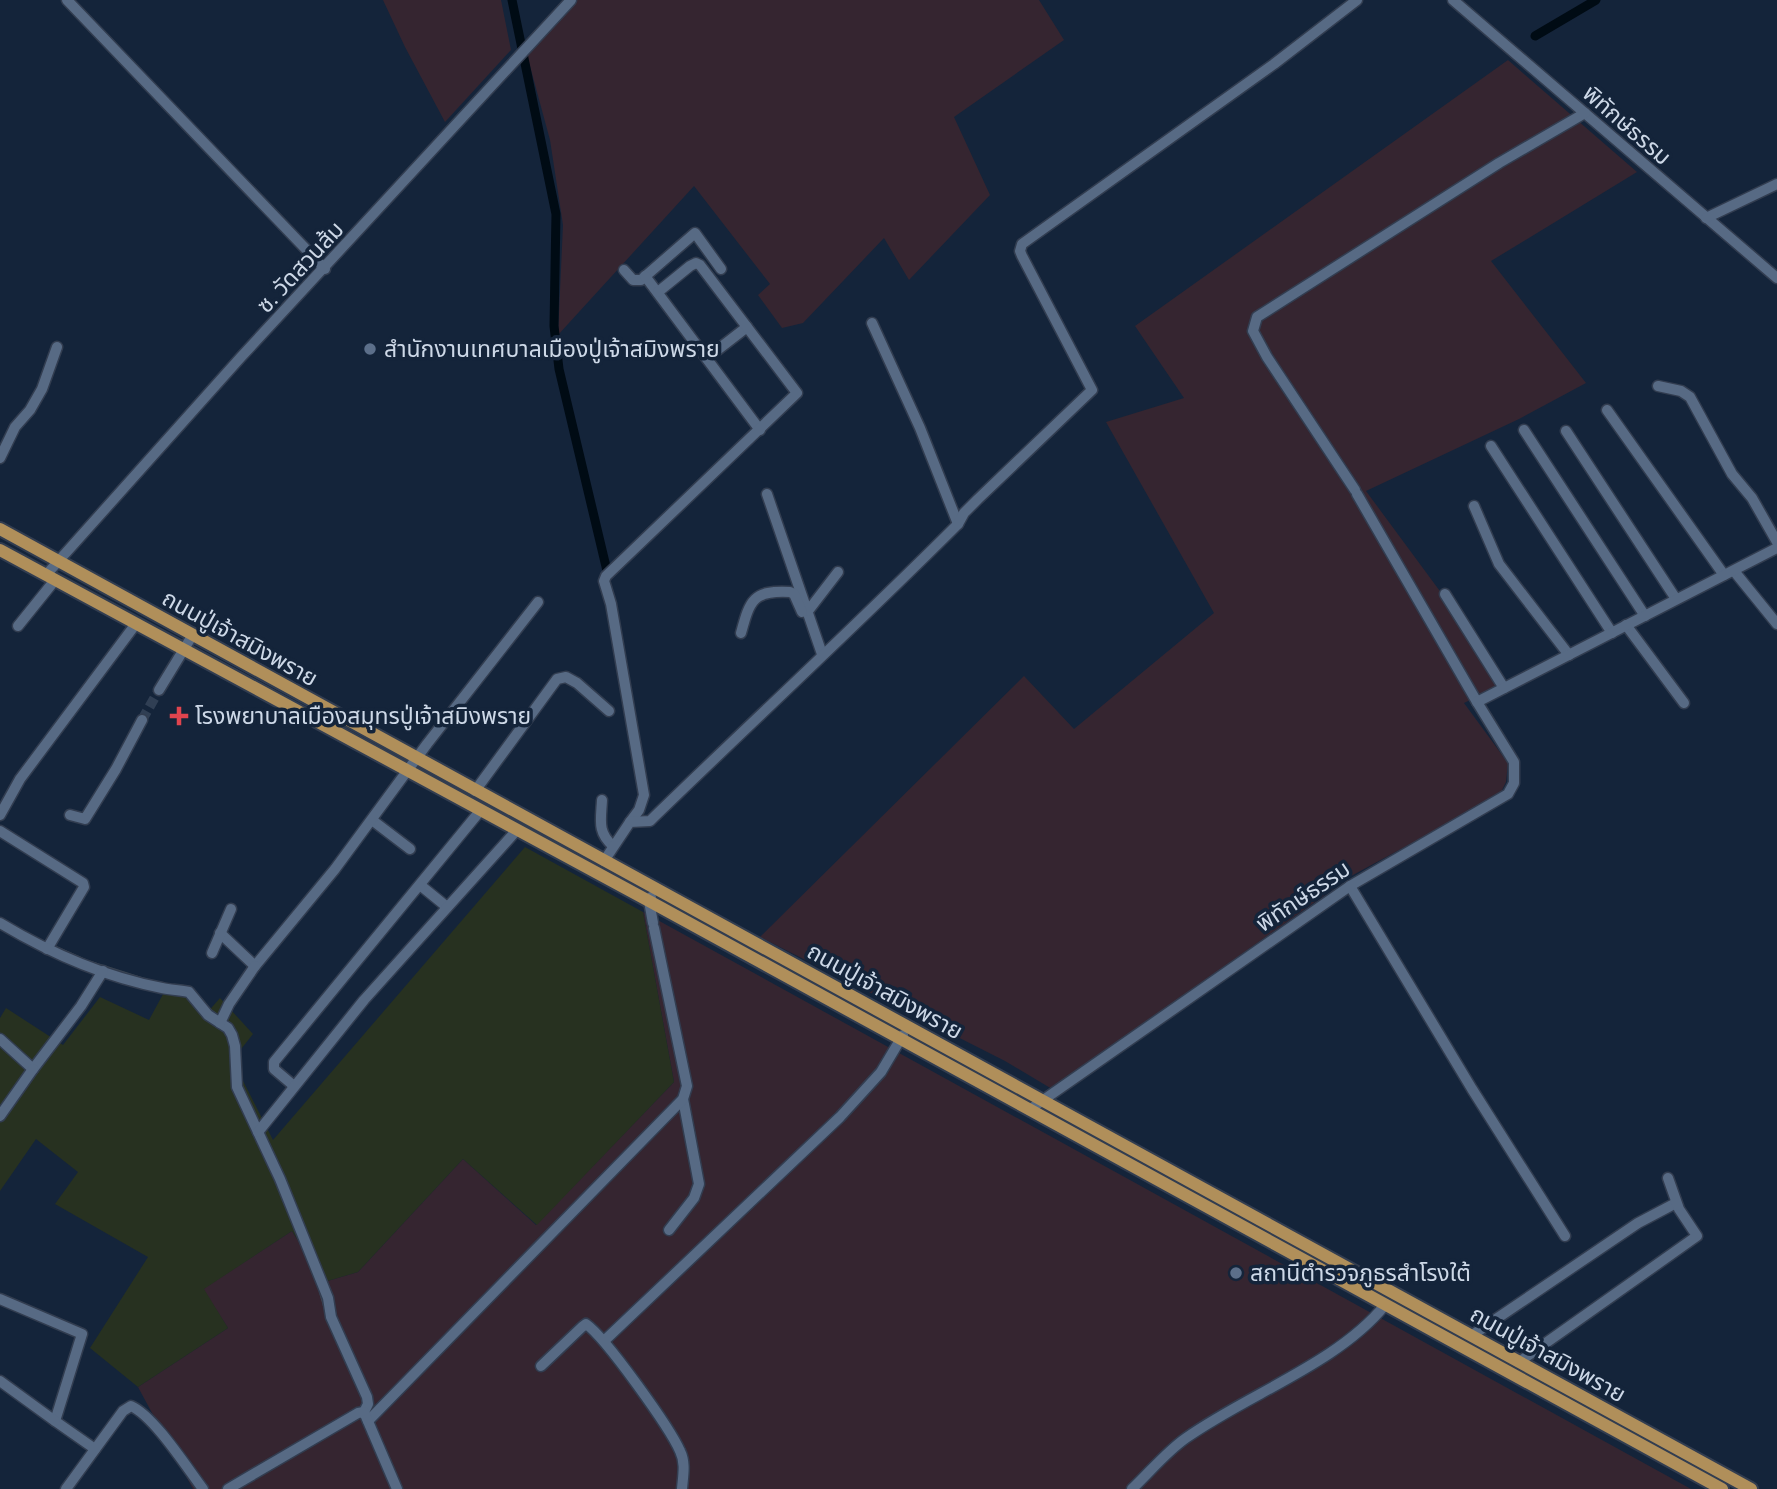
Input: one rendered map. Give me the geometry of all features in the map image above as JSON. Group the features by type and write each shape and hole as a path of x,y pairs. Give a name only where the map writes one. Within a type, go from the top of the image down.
{"main road":[{"name":"ถนนปู่เจ้าสมิงพราย","path":"0,529 604,861 652,895 901,1039 1029,1110 1265,1231"},
{"name":"ถนนปู่เจ้าสมิงพราย","path":"0,550 480,811 652,895 908,1026 1722,1489"},
{"name":"ถนนปู่เจ้าสมิงพราย","path":"1389,1299 1471,1336 1751,1489"}],"street":[{"path":"66,0 325,269"},
{"name":"ซ. วัดสวนส้ม","path":"18,626 59,561 242,357 571,0"},
{"path":"630,822 650,821 822,654 885,597 958,524 964,513 978,499 1092,390 1022,256 1022,244 1274,64 1357,0"},
{"name":"พิทักษ์ธรรม","path":"1453,0 1777,278"},
{"name":"พิทักษ์ธรรม","path":"1029,1110 1350,886 1508,794 1514,783 1514,762 1356,492 1266,357 1253,331 1257,317 1499,163 1585,113"},
{"path":"1706,218 1777,184"},
{"path":"624,270 636,282 693,233 698,235 721,269"},
{"path":"604,861 639,810 644,795 611,604 604,580 797,393 696,263 658,292"},
{"path":"645,276 760,430"},
{"path":"872,323 920,428 958,524"},
{"path":"707,358 747,327"},
{"path":"0,458 15,427 30,410 42,389 57,346"},
{"path":"1658,386 1681,391 1690,397 1732,474 1752,498 1777,542"},
{"path":"1607,410 1729,573 1777,624"},
{"path":"1524,430 1645,616"},
{"path":"1566,431 1676,599"},
{"path":"1491,446 1612,633"},
{"path":"767,495 822,654"},
{"path":"1474,506 1499,565 1569,655"},
{"path":"1477,702 1777,548"},
{"path":"808,611 838,572"},
{"path":"741,632 751,601 759,596 784,592 794,594 806,622 814,629"},
{"path":"1445,594 1504,688"},
{"path":"222,1020 229,1004 255,965 335,869 416,758 538,602"},
{"path":"0,815 20,779 135,625"},
{"path":"1626,625 1684,703"},
{"path":"159,690 192,636"},
{"path":"475,791 557,678 566,677 577,683 609,711"},
{"path":"70,815 85,819 142,720"},
{"path":"602,800 601,831 614,846"},
{"path":"294,1086 274,1069 274,1062 480,811"},
{"path":"372,820 410,849"},
{"path":"261,1128 364,1000 517,830"},
{"path":"0,831 83,883 83,890 49,946"},
{"path":"420,885 447,907"},
{"path":"1350,886 1472,1089 1565,1236"},
{"path":"652,895 654,926 687,1086 683,1099 699,1184 694,1198 669,1230"},
{"path":"212,953 231,909"},
{"path":"0,923 103,971 163,989 189,992 208,1015 222,1020 228,1028 234,1040 236,1087 261,1128 328,1298 331,1317 367,1397 366,1417 397,1489"},
{"path":"220,933 255,965"},
{"path":"0,1116 81,1006 103,971"},
{"path":"604,1341 840,1117 881,1072 908,1026"},
{"path":"0,1039 33,1069"},
{"path":"366,1417 683,1099"},
{"path":"1519,1362 1697,1237 1676,1203 1668,1178"},
{"path":"1471,1336 1638,1223 1676,1203"},
{"path":"0,1298 82,1334 55,1421"},
{"path":"1132,1489 1186,1438 1342,1344 1371,1323 1389,1299"},
{"path":"541,1366 586,1325 604,1341 680,1451 684,1465 682,1489"},
{"path":"0,1381 95,1449"},
{"path":"66,1489 123,1411 131,1406 161,1435 203,1489"},
{"path":"228,1489 358,1413 366,1417"}],"shaded area":[{"path":"383,0 501,0 511,50 445,122"},
{"path":"576,0 1039,0 1064,40 954,117 990,195 909,280 884,238 803,323 782,328 758,295 770,284 694,186 558,335 563,225 550,140 527,55"},
{"path":"1508,60 1637,172 1491,261 1586,383 1519,419 1366,491 1507,682 1464,703 1508,763 1506,782 1499,796 1353,875 1052,1089 1005,1061 760,937 1024,676 1074,729 1214,613 1106,422 1184,398 1135,326"},
{"path":"643,912 1691,1489 193,1489 138,1387 228,1328 203,1289 292,1231 324,1282 358,1272 463,1159 536,1225 674,1082"}],"green space":[{"path":"525,847 643,912 674,1082 537,1225 463,1159 358,1272 324,1282 292,1231 204,1289 228,1328 138,1387 90,1348 148,1257 55,1204 78,1172 36,1139 0,1191 0,1018 6,1008 63,1045 100,997 149,1020 168,985 188,996 206,1014 220,998 253,1034 238,1053 239,1073 273,1140"}],"waterway":[{"path":"512,0 556,214 554,326 559,369 608,575"},
{"path":"1535,36 1596,0"},
{"path":"51,945 87,961 147,980"},
{"path":"174,985 191,987 193,991"},
{"path":"208,1008 219,1017"},
{"path":"320,1292 326,1312"}],"tunnel":[{"path":"142,720 159,690"}],"place":[{"name":"สำนักงานเทศบาลเมืองปู่เจ้าสมิงพราย","path":"370,349"},
{"name":"โรงพยาบาลเมืองสมุทรปู่เจ้าสมิงพราย","path":"179,716"},
{"name":"สถานีตำรวจภูธรสำโรงใต้","path":"1236,1273"}]}
